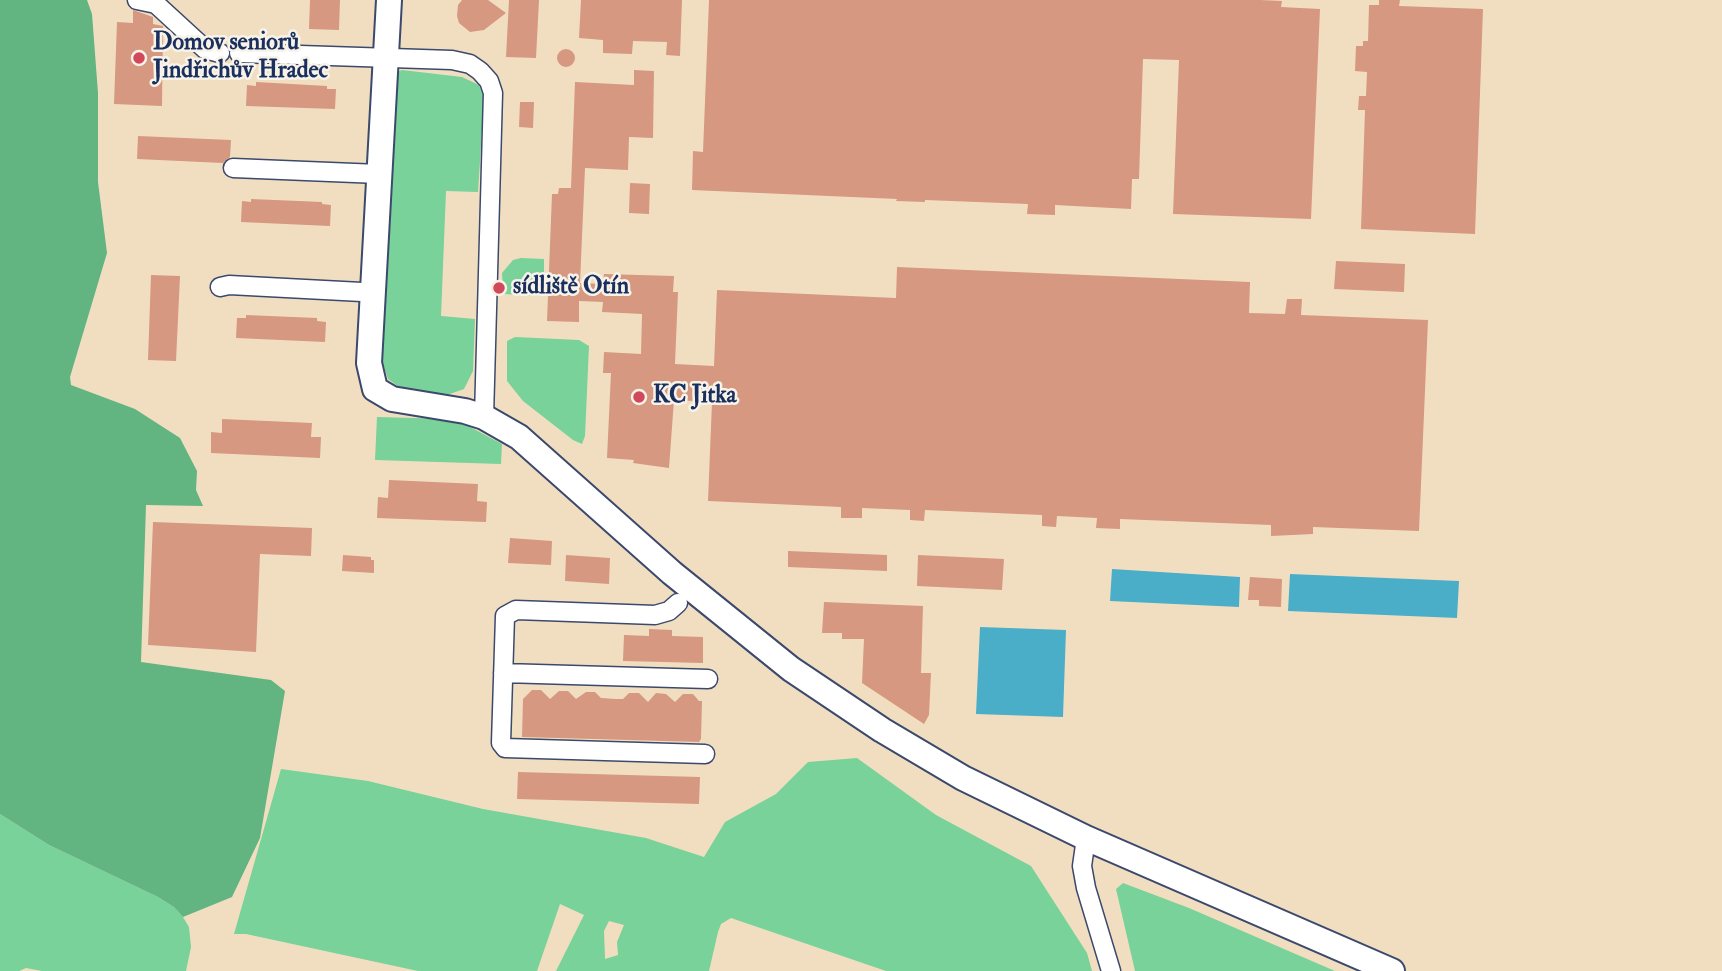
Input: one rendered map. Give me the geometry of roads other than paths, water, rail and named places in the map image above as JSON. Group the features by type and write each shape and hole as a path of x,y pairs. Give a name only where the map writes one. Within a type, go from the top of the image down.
{"street":[{"path":"137,0 156,4 205,49 220,52"},
{"path":"389,0 369,363 375,389 392,399 449,407 484,418 519,437 672,573 791,669 963,778 1086,838 1392,971"},
{"path":"239,53 452,60 470,64 489,81 493,93 484,418"},
{"path":"233,168 379,174"},
{"path":"220,287 229,285 362,292"},
{"path":"678,603 669,611 655,615 516,610 505,616 500,743 505,748 705,754"},
{"path":"503,673 708,679"},
{"path":"1086,838 1082,866 1091,909 1111,971"}],"water":[{"path":"1112,569 1240,577 1239,607 1110,601"},
{"path":"1290,574 1459,581 1457,618 1288,611"},
{"path":"980,627 1066,630 1063,717 976,714"}],"place":[{"name":"Domov seniorů Jindřichův Hradec","path":"139,58"},
{"name":"sídliště Otín","path":"499,288"},
{"name":"KC Jitka","path":"639,397"}]}
